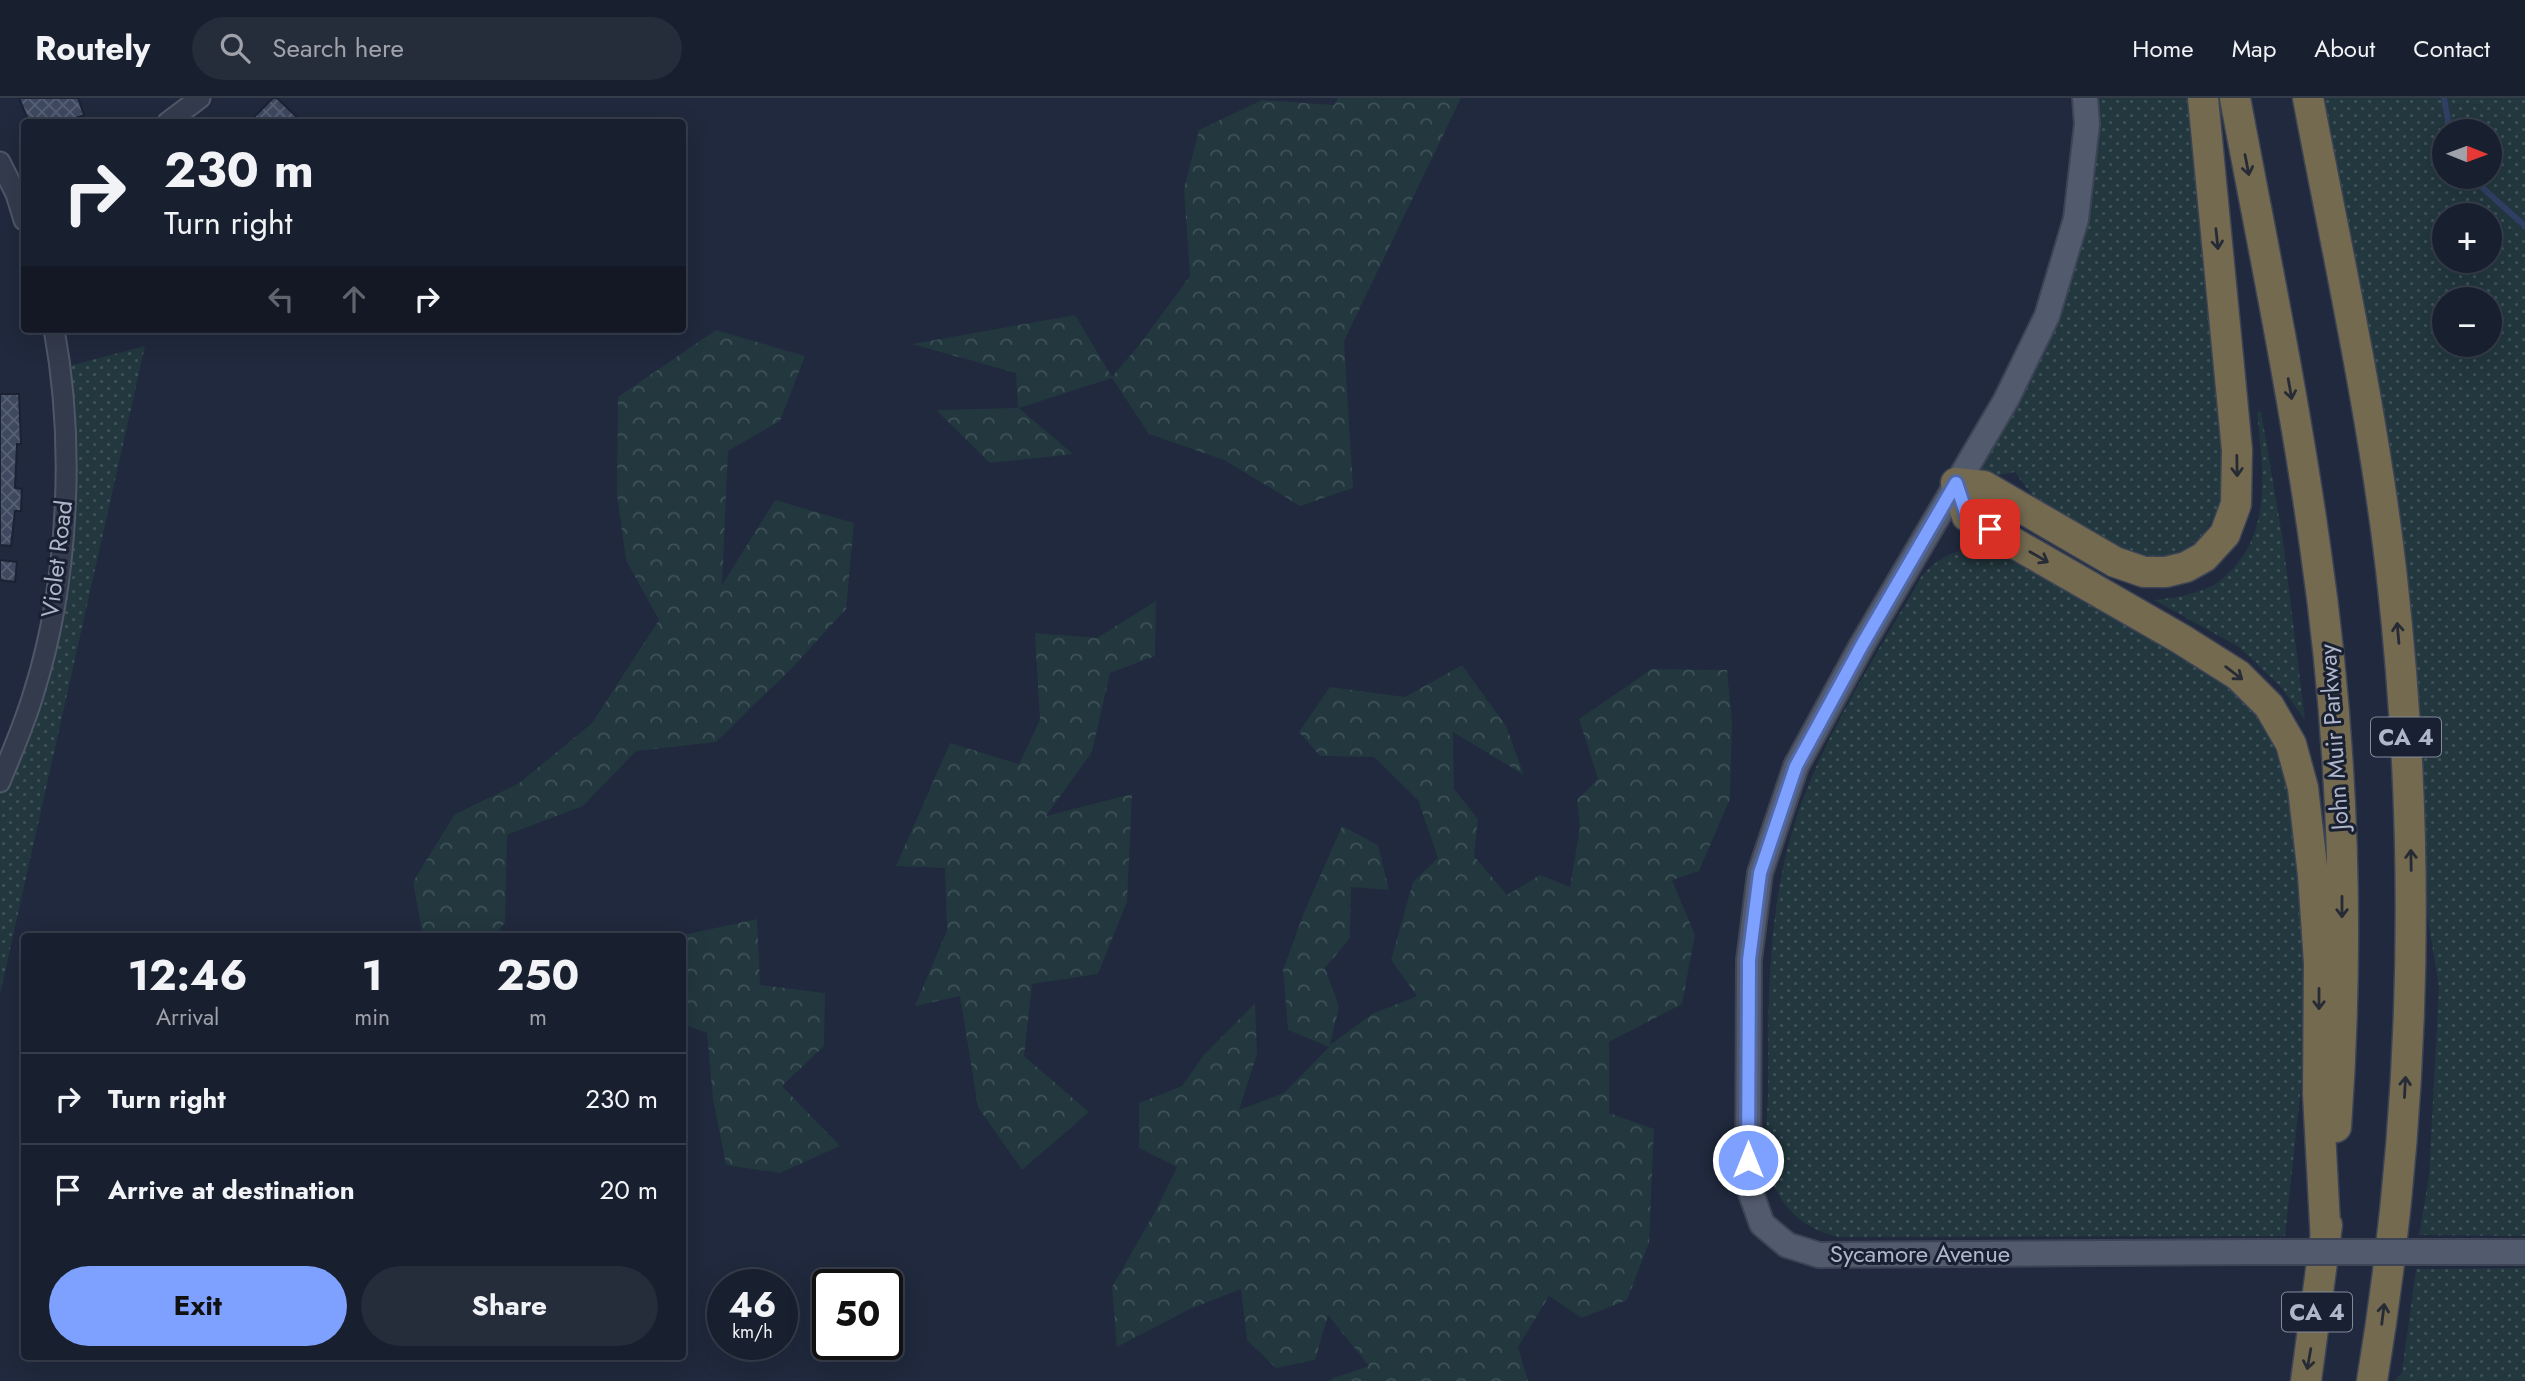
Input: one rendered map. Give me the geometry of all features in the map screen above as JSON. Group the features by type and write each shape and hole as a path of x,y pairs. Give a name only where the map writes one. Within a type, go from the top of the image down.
{"highway":[{"path":"2203,98 2237,450 2236,504 2225,534 2212,550 2195,562 2177,570 2144,572 2115,562 1984,486 1956,483 1967,516 2181,639 2238,675 2269,706 2291,744 2307,810 2316,920 2319,964 2319,1108 2326,1242"},
{"name":"John Muir Parkway","path":"2235,98 2302,461 2319,572 2335,722 2341,811 2343,985 2340,1074 2326,1242 2306,1381"},
{"name":"CA 4","path":"2308,98 2381,493 2397,622 2408,774 2411,903 2406,1080 2393,1233 2372,1381"}],"main road":[{"name":"Sycamore Avenue","path":"2085,98 2087,124 2076,219 2048,316 2006,400 1862,645 1796,766 1760,873 1749,960 1748,1185 1762,1224 1787,1245 1819,1255 2525,1252"}],"street":[{"path":"172,119 200,98"},
{"path":"0,162 20,192"},
{"name":"Violet Road","path":"0,782 35,691 47,642 63,537 65,420 61,368 55,333"}],"green space":[{"path":"1338,98 1461,98 1344,341 1353,488 1300,506 1224,460 1149,434 1112,378 1019,408 1073,454 990,463 936,410 1018,408 1016,373 912,344 1075,315 1112,377 1190,276 1184,189 1199,130 1262,100 1334,105"},
{"path":"2085,98 2188,98 2220,413 2223,472 2218,506 2206,530 2187,548 2163,557 2136,554 2084,529 2035,497 2015,472 1956,483 2047,316"},
{"path":"2305,98 2525,98 2525,1236 2419,1235 2429,1176 2439,987 2410,809 2392,626"},
{"path":"716,330 805,356 780,421 728,451 722,585 775,500 854,523 846,609 793,667 716,742 636,751 583,806 507,835 505,922 497,933 420,933 413,882 455,814 518,784 592,723 659,620 626,560 617,494 618,397"},
{"path":"145,346 0,994 0,782 56,591 61,368"},
{"path":"2261,411 2283,541 2305,720 2281,687 2239,647 2154,600 2188,594 2211,586 2224,578 2248,547 2256,529 2262,491 2257,412"},
{"path":"1980,547 1997,550 2206,668 2250,704 2272,734 2287,773 2303,956 2303,1069 2285,1236 1839,1237 1817,1230 1799,1219 1784,1203 1773,1183 1766,1139 1772,943 1776,906 1792,832 1804,796 1829,739 1921,577 1947,556"},
{"path":"1156,601 1155,656 1110,673 1092,752 1046,816 1132,794 1127,902 1098,974 1032,984 1024,1056 1089,1112 1022,1170 978,1107 960,996 915,1006 947,930 945,868 896,866 950,743 1019,764 1040,720 1035,633 1097,638"},
{"path":"1462,665 1506,726 1524,775 1453,732 1454,789 1478,819 1474,856 1507,895 1540,875 1570,887 1580,827 1577,800 1598,779 1579,719 1652,669 1727,670 1732,721 1730,799 1699,871 1672,880 1695,935 1682,1004 1609,1042 1609,1113 1654,1129 1649,1243 1627,1300 1582,1318 1549,1296 1518,1347 1528,1381 1330,1381 1369,1366 1328,1315 1315,1360 1276,1368 1247,1340 1241,1289 1190,1309 1117,1347 1112,1287 1177,1167 1139,1148 1139,1103 1182,1086 1203,1056 1255,1003 1257,1054 1239,1110 1284,1093 1329,1047 1288,1030 1283,970 1305,910 1342,826 1378,845 1389,890 1351,887 1350,938 1325,968 1339,1007 1330,1045 1372,1014 1417,996 1391,960 1413,882 1438,858 1418,800 1374,757 1320,756 1299,732 1330,687 1405,697"},
{"path":"757,919 760,985 825,993 824,1046 782,1086 840,1146 780,1173 726,1165 713,1099 707,1033 686,1025 686,934"},
{"path":"2525,1268 2525,1381 2395,1381 2402,1372 2416,1269"}],"building":[{"path":"19,98 78,98 84,115 73,119 28,119"},
{"path":"273,98 277,98 299,119 252,119"},
{"path":"0,394 19,394 21,444 17,444 15,488 22,489 21,511 15,511 11,546 0,545"},
{"path":"0,560 17,562 15,582 0,580"}],"waterway":[{"path":"2444,98 2448,119"},
{"path":"2484,189 2525,226"}],"route":[{"path":"1748,1160 1749,960 1754,917 1760,873 1796,766 1956,483 1967,516 1990,529"}]}
